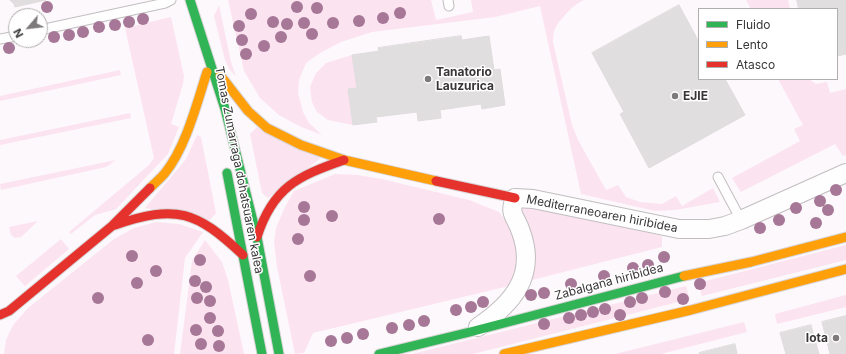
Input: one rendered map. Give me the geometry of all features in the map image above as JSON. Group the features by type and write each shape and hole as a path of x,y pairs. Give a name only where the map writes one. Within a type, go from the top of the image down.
{"main road":[{"name":"Tomas Zumarraga dohatsuaren kalea","path":"190,0 225,109 257,237 279,354"},
{"name":"Tomas Zumarraga dohatsuaren kalea","path":"202,40 213,102"},
{"path":"211,62 248,111 266,128 301,145 344,160 515,198"},
{"path":"4,316 112,226 165,174 190,128 207,72"},
{"path":"257,237 270,205 281,192 306,174 344,160"},
{"name":"Tomas Zumarraga dohatsuaren kalea","path":"225,163 262,354"},
{"path":"112,226 138,218 163,213 194,218 210,226 243,255"},
{"name":"Zabalgana hiribidea","path":"379,354 470,332 697,272 751,262 846,237"},
{"path":"504,354 691,310 846,269"}],"street":[{"name":"Mediterraneoaren hiribidea","path":"515,198 533,199 679,229 709,229 725,226 741,220 846,173"},
{"path":"470,332 500,311 516,293 523,275 526,250 521,231 512,213 511,207 515,198"}],"lane":[{"path":"48,28 165,3 171,0"},
{"path":"718,177 741,220"}],"shaded area":[{"path":"228,0 431,0 436,20 473,12 471,0 584,0 572,8 557,25 554,31 553,42 572,125 578,140 606,190 618,185 626,197 640,202 662,204 676,196 682,206 713,188 720,202 675,210 655,211 581,194 540,6 495,17 372,32 341,42 320,53 306,63 299,80 298,93 303,112 309,123 322,135 299,126 279,115 260,98 244,71"},
{"path":"746,0 788,0 790,8 750,8"},
{"path":"219,5 231,62 236,76 229,69 225,60 214,16"},
{"path":"171,17 184,76 171,124 179,127 168,154 116,209 95,215 71,234 69,232 149,165 154,158 125,28"},
{"path":"352,55 357,88 348,89 353,125 328,120 317,112 312,102 310,87 316,73 326,63"},
{"path":"120,70 121,75 0,101 0,96"},
{"path":"779,80 810,80 816,84 827,82 830,93 846,89 846,155 843,156 835,144 741,192 732,178 800,141 794,129 803,125"},
{"path":"130,113 131,118 0,145 0,140"},
{"path":"257,127 321,158 268,198 262,193 250,134"},
{"path":"197,135 201,137 216,213 210,220 145,208 186,159"},
{"path":"116,160 106,167 1,190 0,184"},
{"path":"335,174 357,175 382,179 469,200 499,212 515,233 520,260 513,285 313,333 304,353 295,354 277,267 274,242 276,228 294,191"},
{"path":"526,204 662,236 662,247 528,281 519,209"},
{"path":"38,221 21,237 15,238 11,235 9,227"},
{"path":"156,222 179,224 203,232 185,258 174,354 4,354 6,340 10,331 28,308 114,239 134,228"},
{"path":"61,239 69,249 25,286 16,276"},
{"path":"205,240 222,262 228,280 244,354 180,354 192,261"},
{"path":"846,245 846,260 702,296 698,283"},
{"path":"686,286 690,299 473,354 412,354"},
{"path":"846,295 846,307 777,324 775,314"},
{"path":"744,322 747,332 661,354 615,354"}],"building":[{"path":"10,0 46,0 15,7"},
{"path":"797,0 846,0 846,54 838,56 838,8 799,8"},
{"name":"EJIE","path":"679,5 698,40 698,80 726,80 745,115 649,168 620,114 624,112 592,53"},
{"name":"Tanatorio Lauzurica","path":"461,36 462,40 489,36 494,70 500,69 505,105 482,109 481,104 440,110 441,118 418,121 417,112 376,117 377,122 353,125 348,89 357,88 352,55 379,51 378,48"},
{"name":"Iota","path":"846,316 846,354 830,354 822,322"},
{"path":"811,325 819,354 786,354 780,333"},
{"path":"735,344 737,354 699,353"}],"traffic: fast":[{"path":"190,0 225,109 257,237 279,354"},
{"path":"227,173 262,354"},
{"path":"379,354 470,332 684,276"}],"traffic: slow":[{"path":"150,188 165,173 179,151 195,111 207,72"},
{"path":"220,75 248,111 267,128 301,145 344,160 436,181"},
{"path":"684,276 751,262 846,237"},
{"path":"504,354 691,310 846,269"}],"traffic: jam":[{"path":"257,237 263,220 271,206 279,195 289,186 300,178 344,160"},
{"path":"436,181 515,198"},
{"path":"0,315 9,311 112,226 150,188"},
{"path":"115,225 136,218 155,215 170,214 185,216 212,229 227,240 243,255"}],"place":[{"name":"Tanatorio Lauzurica","path":"428,79"},
{"name":"EJIE","path":"675,96"},
{"name":"Iota","path":"836,338"}]}
